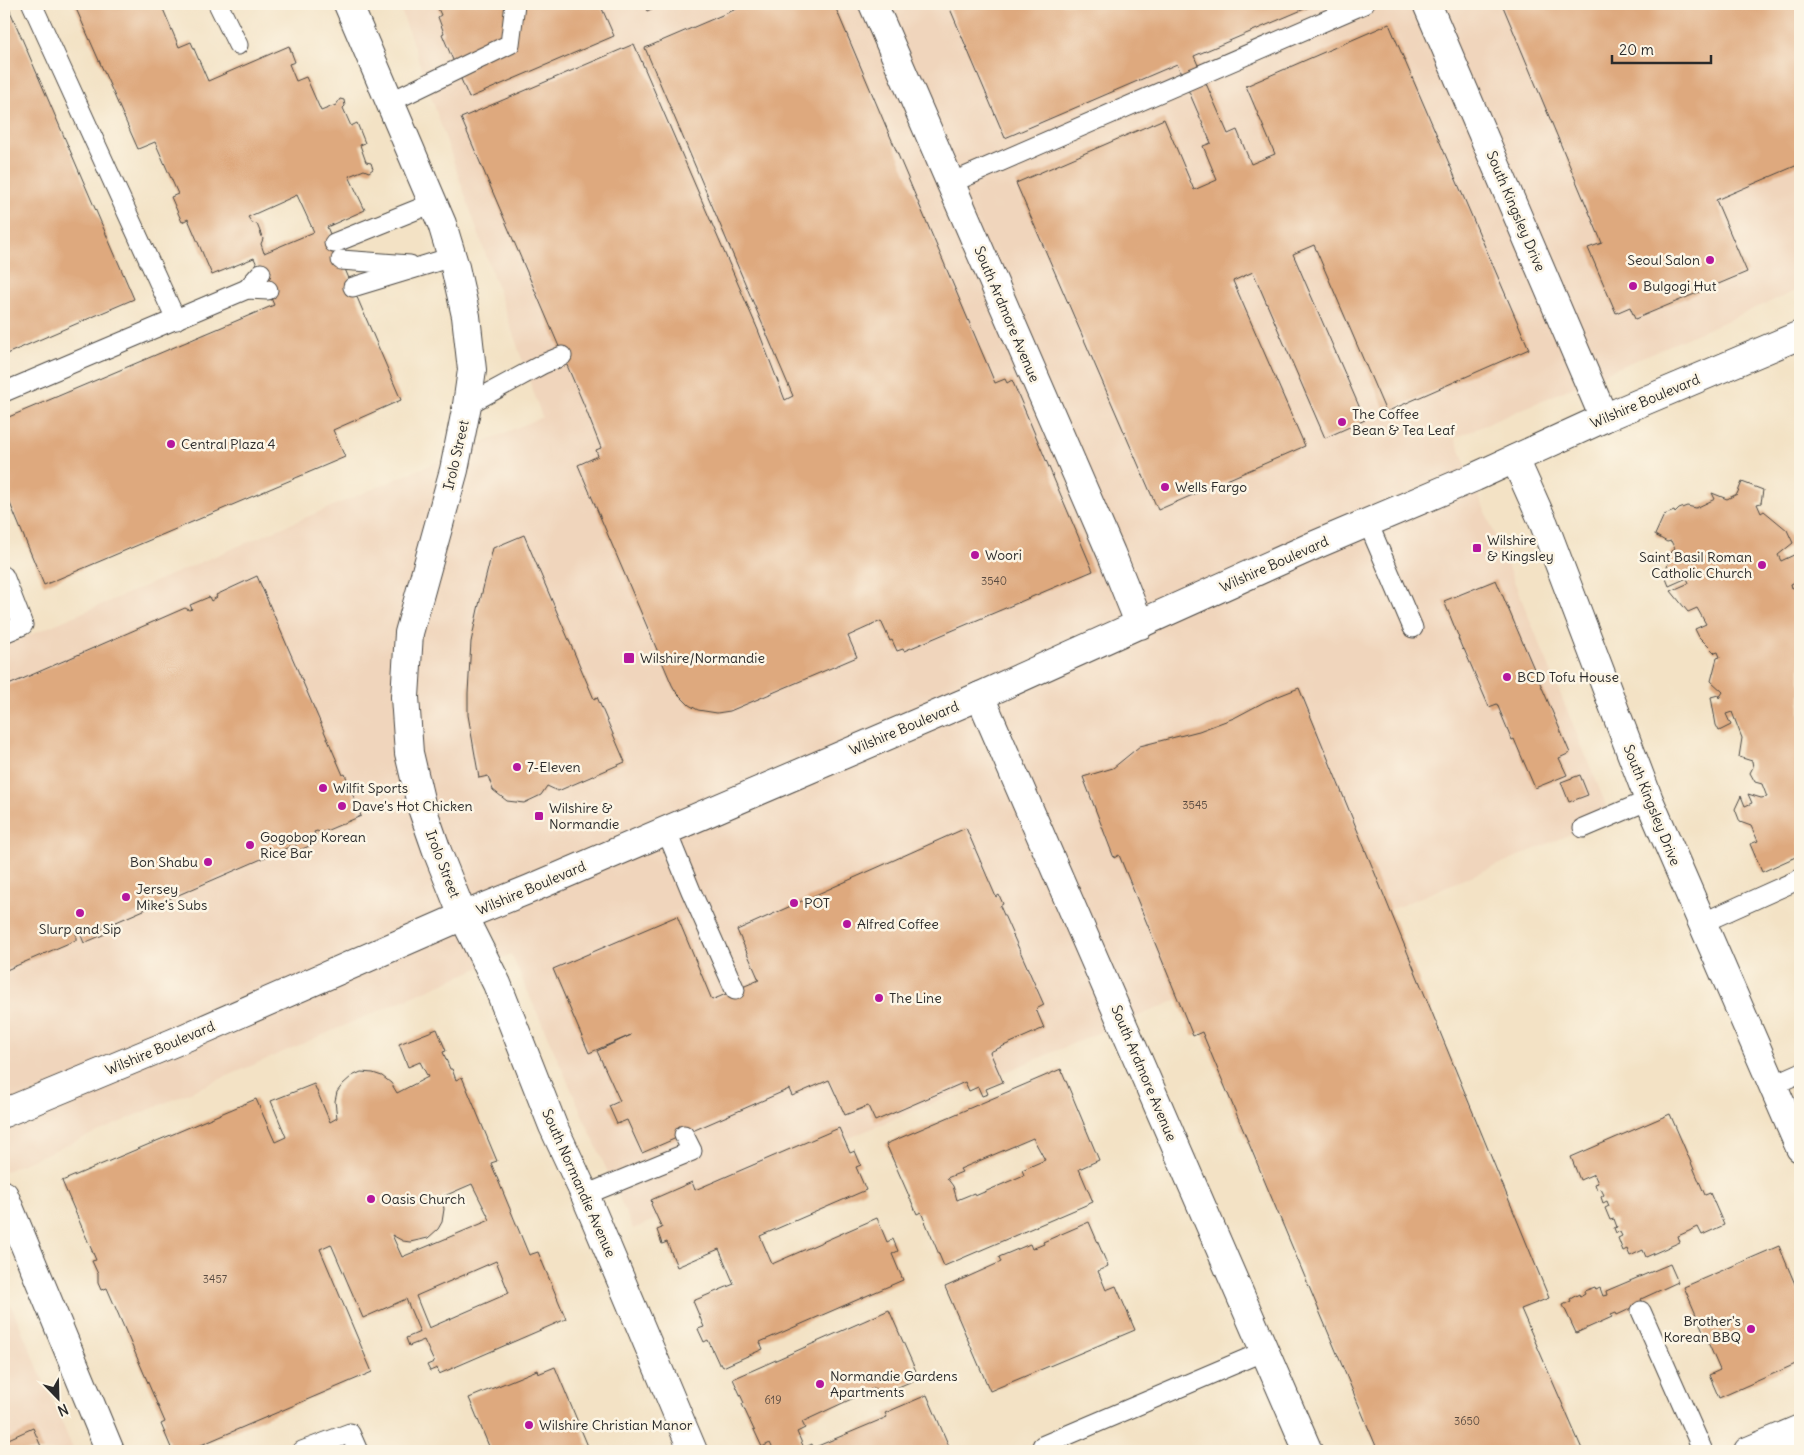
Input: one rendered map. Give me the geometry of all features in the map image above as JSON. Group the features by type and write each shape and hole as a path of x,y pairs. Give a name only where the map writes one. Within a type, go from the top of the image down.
{"main road":[{"name":"Irolo Street","path":"348,4 442,224 466,316 472,370 468,405 454,470 409,633 405,697 409,753 422,808 436,851 463,916"},
{"name":"South Ardmore Avenue","path":"873,4 1111,553 1140,625"},
{"name":"South Kingsley Drive","path":"1426,4 1604,418"},
{"name":"Wilshire Boulevard","path":"4,1113 174,1042 463,916 980,696 1315,545 1604,418 1800,335"},
{"name":"South Kingsley Drive","path":"1515,458 1544,524 1649,800 1800,1148"},
{"name":"South Ardmore Avenue","path":"980,696 1308,1451"},
{"name":"South Normandie Avenue","path":"463,916 497,984 553,1126 585,1195 693,1451"},
{"path":"4,1195 110,1451"},
{"path":"1748,1451 1800,1429"}],"lane":[{"path":"32,4 176,320"},
{"path":"218,4 238,44"},
{"path":"390,102 510,44 515,4"},
{"path":"951,183 1364,4"},
{"path":"421,266 338,252 433,202"},
{"path":"352,287 452,257"},
{"path":"4,392 264,282"},
{"path":"468,405 543,364 562,356"},
{"path":"1368,523 1413,628"},
{"path":"4,576 23,625 4,633"},
{"path":"1583,828 1649,800"},
{"path":"666,830 735,990"},
{"path":"1702,923 1800,879"},
{"path":"1773,1085 1800,1073"},
{"path":"585,1195 692,1151 684,1135"},
{"path":"1641,1311 1702,1451"},
{"path":"1045,1451 1042,1446 1265,1351"},
{"path":"302,1451 350,1433 358,1451"}],"shaded area":[{"path":"399,4 1800,4 1800,289 1455,438 1611,817 633,1229 511,954 4,1172 4,646 542,417"},
{"path":"4,1289 74,1451 4,1451"}],"building":[{"path":"4,4 7,4 134,299 4,355"},
{"path":"74,4 166,4 167,7 163,9 179,47 191,42 208,81 289,46 295,62 289,64 296,81 306,77 321,111 336,105 340,99 344,100 345,106 343,108 351,126 357,123 365,143 360,145 366,162 371,163 373,169 369,172 364,170 349,176 365,210 327,227 401,400 333,430 345,457 44,585 4,489 4,419 274,305 254,258 212,275 188,219 182,222 171,197 178,194 155,142 138,149","holes":["297,195 314,232 264,253 261,244 263,239 257,224 252,223 248,217"]},
{"path":"436,4 600,4 614,36 469,98 442,34 444,33 438,17 441,15"},
{"path":"644,4 662,4 647,11"},
{"path":"748,4 834,4 995,383 1005,379 1007,383 1012,380 1093,571 904,651 903,649 897,651 881,621 848,636 857,657 730,711 717,713 698,710 689,705 672,685 578,465 598,456 596,450 601,448 461,118 634,44 758,330 785,400 793,396 645,48"},
{"path":"948,4 1316,4 1194,56 1228,134 1237,130 1251,164 1275,154 1246,86 1389,24 1529,349 1386,412 1314,245 1293,254 1365,420 1325,438 1253,272 1233,281 1305,446 1158,510 1016,183 1164,119 1194,190 1217,180 1203,146 1211,143 1177,64 1005,138"},
{"path":"1502,4 1800,4 1800,164 1716,200 1747,272 1635,319 1630,307 1616,313 1588,248 1602,243"},
{"path":"1742,482 1763,490 1761,503 1757,504 1761,513 1764,511 1787,530 1793,543 1778,555 1781,561 1798,553 1799,580 1791,584 1792,588 1800,589 1800,855 1762,872 1750,844 1758,841 1751,826 1740,822 1735,809 1741,796 1745,806 1752,803 1748,794 1761,798 1767,797 1762,784 1755,782 1750,773 1753,767 1752,761 1739,757 1742,738 1732,712 1726,714 1731,725 1719,731 1716,725 1711,697 1718,695 1719,698 1723,692 1711,681 1717,658 1720,657 1718,652 1715,653 1699,637 1695,629 1706,624 1697,608 1688,612 1671,591 1689,583 1687,578 1669,586 1665,576 1671,551 1675,549 1671,541 1667,542 1655,535 1664,515 1674,511 1675,513 1687,506 1696,508 1715,499 1712,493 1727,499 1737,494"},
{"path":"524,535 594,699 597,697 625,762 558,791 547,786 541,795 524,803 507,801 493,790 488,776 479,778 468,715 468,693 471,642 493,548"},
{"path":"257,576 343,775 345,774 361,816 321,833 314,832 318,842 298,851 294,841 289,847 107,926 107,924 100,924 105,934 84,943 80,933 76,934 76,940 4,971 4,687 185,608 192,609 190,605 209,597 211,601 217,597 216,595"},
{"name":"BCD Tofu House","path":"1496,580 1570,753 1559,758 1567,775 1535,788 1497,704 1489,707 1463,650 1444,601"},
{"path":"1299,688 1549,1298 1521,1309 1582,1449 1575,1451 1378,1451 1202,1032 1193,1036 1119,855 1114,858 1083,777 1113,768 1140,746 1199,731 1234,718 1266,701"},
{"path":"1580,775 1588,795 1569,802 1561,782"},
{"name":"The Line","path":"966,828 996,897 999,895 1003,904 1000,906 1044,1005 1036,1009 1044,1028 990,1052 1003,1082 986,1089 988,1094 982,1096 978,1087 969,1091 965,1082 875,1121 868,1106 845,1115 829,1080 792,1096 789,1089 642,1153 627,1120 617,1124 609,1106 620,1101 597,1051 631,1035 589,1053 553,969 677,916 712,1000 759,980 737,930"},
{"path":"437,1029 446,1051 443,1052 450,1069 452,1069 456,1080 462,1077 497,1161 491,1163 529,1255 538,1252 566,1319 439,1374 437,1368 430,1371 427,1365 434,1362 424,1340 409,1346 406,1338 420,1332 406,1299 363,1318 331,1244 320,1249 372,1372 187,1451 178,1451 176,1448 172,1450 161,1424 165,1422 107,1288 101,1290 98,1283 98,1274 92,1261 96,1260 62,1181 256,1099 275,1142 286,1137 271,1101 314,1084 330,1122 337,1118 335,1101 337,1092 352,1076 361,1072 382,1076 391,1083 397,1093 428,1077 420,1062 408,1067 399,1044","holes":["472,1184 490,1220 402,1257 392,1235 403,1241 410,1242 428,1238 438,1229 442,1222 444,1209 442,1197","496,1261 509,1293 429,1328 416,1296"]},
{"path":"1061,1069 1099,1160 1079,1169 1093,1202 944,1266 921,1212 917,1214 886,1144","holes":["1033,1138 1045,1160 1022,1170 1024,1175 975,1196 974,1193 957,1200 953,1186 947,1178 962,1172 960,1169"]},
{"path":"1670,1114 1705,1195 1710,1193 1724,1225 1702,1235 1698,1227 1678,1236 1680,1242 1646,1257 1643,1250 1630,1256 1627,1249 1623,1251 1618,1238 1622,1236 1620,1232 1616,1233 1614,1228 1617,1227 1614,1219 1610,1220 1605,1208 1609,1206 1607,1201 1603,1203 1601,1197 1604,1195 1601,1189 1597,1190 1595,1184 1598,1183 1594,1174 1580,1180 1571,1157"},
{"path":"839,1128 850,1153 855,1151 861,1165 856,1167 866,1190 760,1236 772,1264 877,1218 887,1242 893,1239 898,1251 892,1254 903,1280 760,1342 763,1349 723,1367 719,1364 708,1340 704,1342 698,1329 704,1327 693,1301 734,1284 719,1249 677,1267 667,1242 662,1244 657,1230 662,1228 651,1200 692,1182 695,1190"},
{"path":"1089,1222 1108,1266 1098,1271 1106,1290 1116,1286 1135,1330 990,1391 945,1287 1001,1262 999,1257 1030,1244 1032,1249 1044,1244 1043,1242"},
{"name":"Brother's Korean BBQ","path":"1779,1246 1800,1296 1800,1362 1719,1398 1709,1375 1720,1370 1684,1287"},
{"path":"1670,1264 1678,1282 1641,1299 1643,1303 1617,1315 1616,1313 1611,1315 1612,1317 1576,1333 1563,1305 1571,1301 1570,1299 1579,1294 1580,1297 1585,1294 1584,1291 1595,1287 1596,1290 1600,1288 1603,1296 1607,1295 1606,1291"},
{"name":"Normandie Gardens Apartments","path":"889,1310 919,1378 878,1396 875,1388 802,1422 805,1428 797,1432 804,1448 812,1444 813,1448 887,1417 885,1413 927,1395 951,1451 774,1451 770,1443 762,1447 742,1404 744,1403 733,1379"},
{"name":"Wilshire Christian Manor","path":"555,1367 590,1451 491,1451 469,1398 537,1370 538,1374"},
{"path":"33,1428 43,1451 4,1451 4,1441"}],"place":[{"name":"Seoul Salon","path":"1710,260"},
{"name":"Bulgogi Hut","path":"1633,286"},
{"name":"The Coffee Bean & Tea Leaf","path":"1342,422"},
{"name":"Central Plaza 4","path":"171,444"},
{"name":"Wells Fargo","path":"1165,487"},
{"name":"Wilshire & Kingsley","path":"1477,548"},
{"name":"Woori","path":"975,555"},
{"name":"Saint Basil Roman Catholic Church","path":"1762,565"},
{"name":"Wilshire/Normandie","path":"629,658"},
{"name":"BCD Tofu House","path":"1507,677"},
{"name":"7-Eleven","path":"517,767"},
{"name":"Wilfit Sports","path":"323,788"},
{"name":"Dave's Hot Chicken","path":"342,806"},
{"name":"Wilshire & Normandie","path":"539,816"},
{"name":"Gogobop Korean Rice Bar","path":"250,845"},
{"name":"Bon Shabu","path":"208,862"},
{"name":"Jersey Mike's Subs","path":"126,897"},
{"name":"POT","path":"794,903"},
{"name":"Slurp and Sip","path":"80,913"},
{"name":"Alfred Coffee","path":"847,924"},
{"name":"The Line","path":"879,998"},
{"name":"Oasis Church","path":"371,1199"},
{"name":"Brother's Korean BBQ","path":"1751,1329"},
{"name":"Normandie Gardens Apartments","path":"820,1384"},
{"name":"Wilshire Christian Manor","path":"529,1425"}]}
